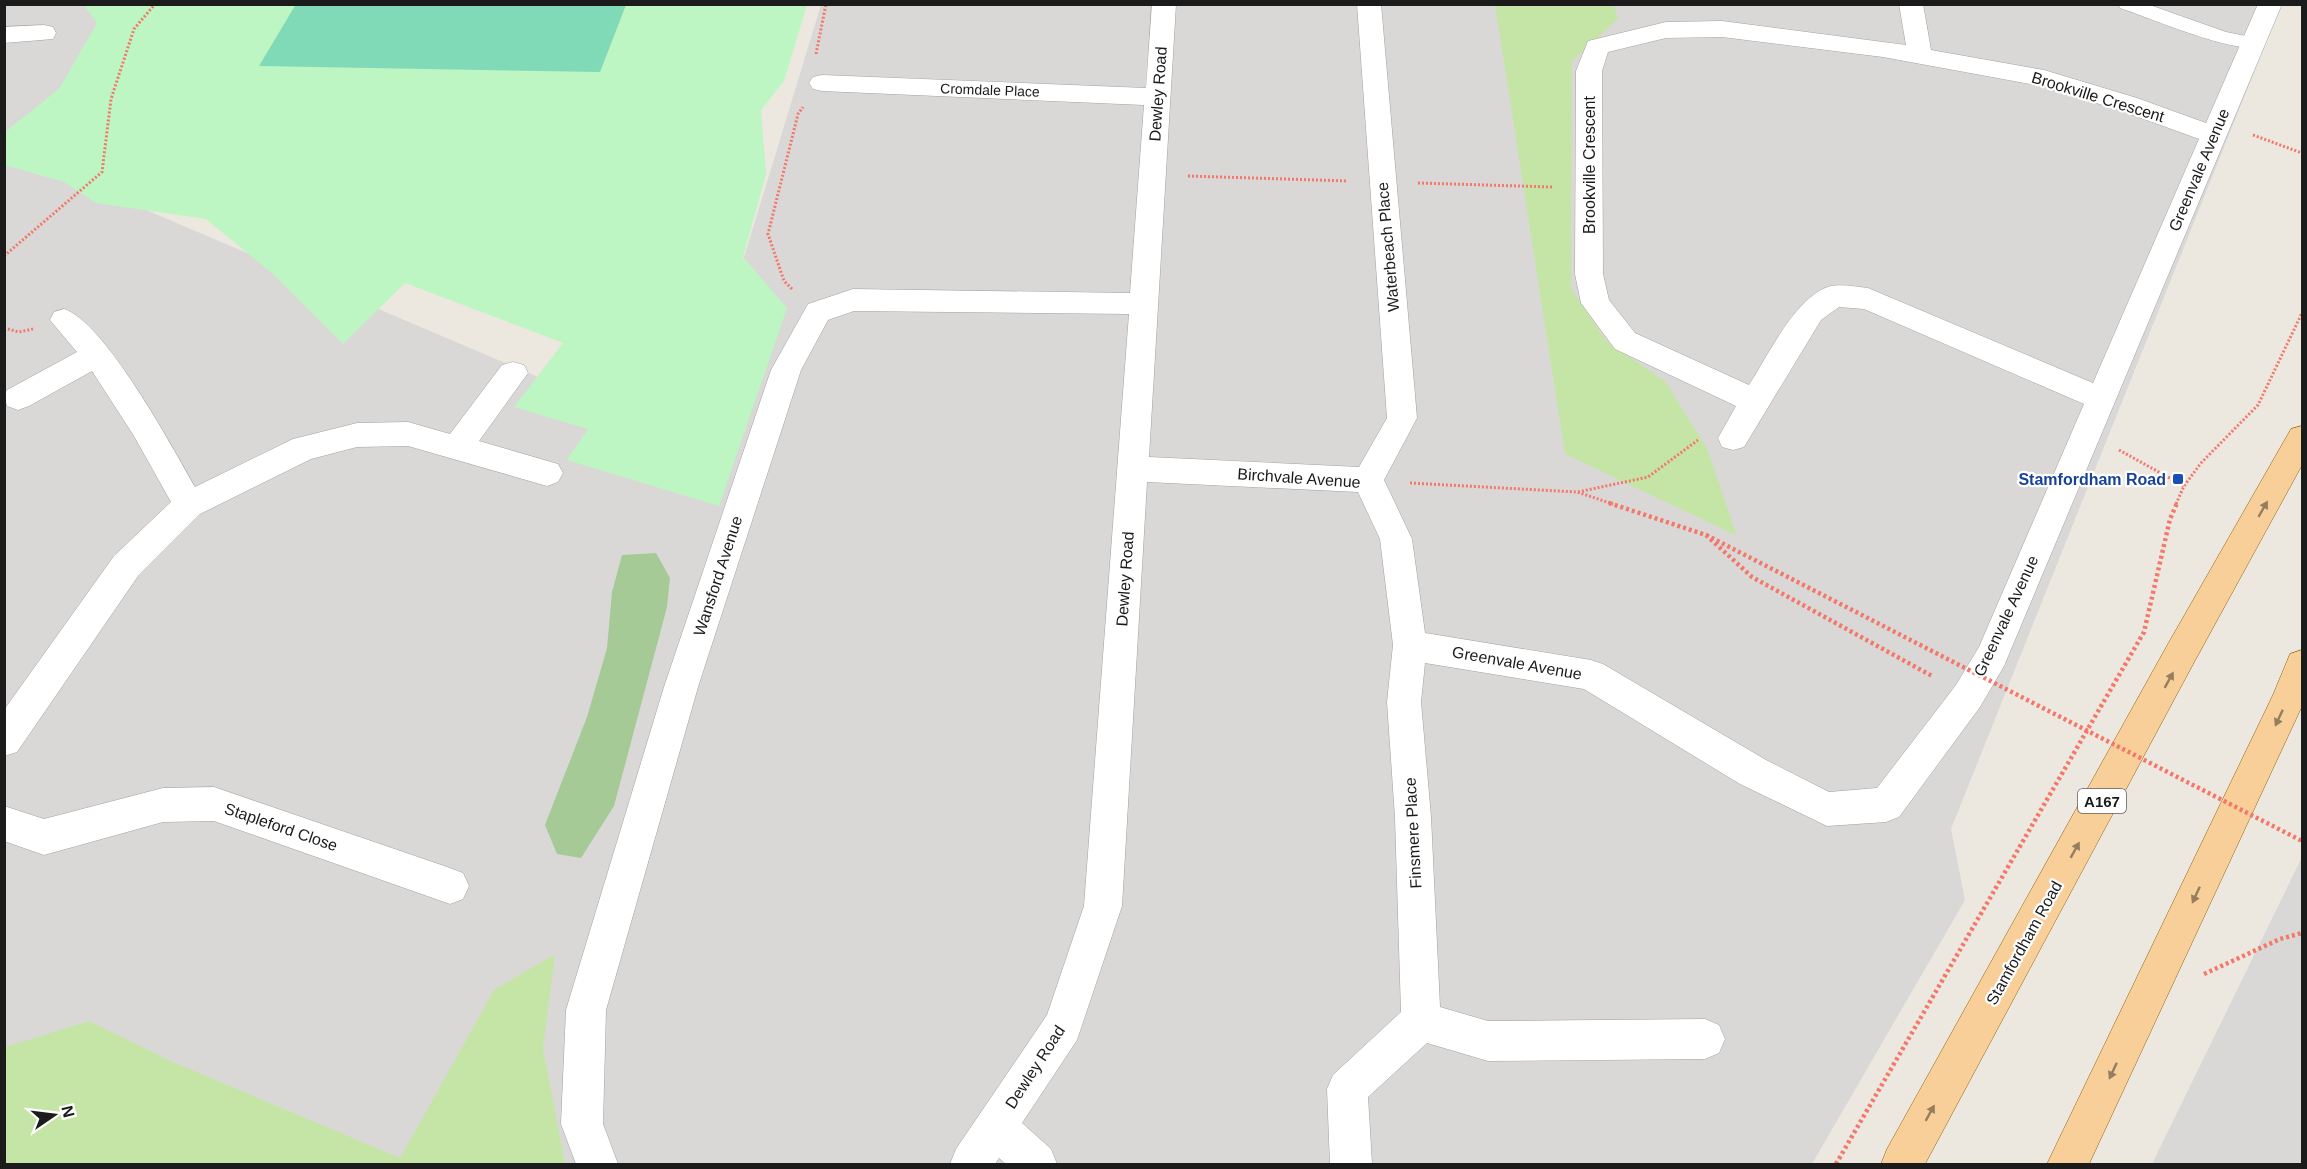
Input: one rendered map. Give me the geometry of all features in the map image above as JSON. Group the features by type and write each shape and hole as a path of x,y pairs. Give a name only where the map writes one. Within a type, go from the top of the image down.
{"main road":[{"name":"Stamfordham Road","path":"1902,1164 2180,655 2302,438"},
{"path":"2068,1164 2289,698 2302,665"}],"street":[{"name":"Dewley Road","path":"971,1164 1063,1026 1103,906 1164,4"},
{"name":"Waterbeach Place","path":"1368,480 1402,418 1369,4"},
{"path":"1911,4 1920,56"},
{"name":"Greenvale Avenue","path":"1410,645 1591,675 1754,772 1827,808 1886,805 1968,696 1992,655 2270,4"},
{"name":"Brookville Crescent","path":"1755,401 1625,341 1595,303 1589,274 1588,71 1597,46 1662,17 1722,29 1920,56 2044,78 2217,129"},
{"path":"4,35 44,33"},
{"name":"Cromdale Place","path":"822,83 1158,97"},
{"path":"1733,438 1811,312 1834,296 1868,299 2102,399"},
{"path":"818,312 853,300 1143,304"},
{"name":"Wansford Avenue","path":"597,1164 582,1125 586,1010 681,687 786,369 818,312"},
{"path":"64,320 97,354 145,427 189,505"},
{"path":"18,398 97,354"},
{"path":"457,448 513,373"},
{"path":"4,740 126,566 189,505 304,448 357,435 408,434 548,473"},
{"name":"Birchvale Avenue","path":"1132,469 1368,480 1396,538 1410,645"},
{"name":"Finsmere Place","path":"1410,645 1404,702 1413,817 1421,1021"},
{"name":"Stapleford Close","path":"4,823 44,837 163,805 214,804 450,886"},
{"path":"1351,1164 1347,1089 1421,1021 1488,1041 1705,1039"},
{"name":"Dewley Road","path":"996,1127 1036,1164"}],"lane":[{"path":"2127,4 2223,37 2254,42"}],"path":[{"path":"4,256 102,172 111,99 134,29 155,4"},
{"path":"818,312 784,282 768,234 798,114 822,83 815,57 826,4"},
{"path":"2217,129 2302,153"},
{"path":"1836,1164 2144,632 2170,519 2184,486 2201,463 2258,405 2302,313"},
{"path":"1577,492 1648,477 1707,433 1733,438"},
{"path":"2121,451 2184,486"},
{"path":"1368,480 1577,492 1706,535 2302,841"},
{"path":"1706,535 1752,577 1968,696"},
{"path":"2200,976 2280,939 2302,933"}],"shaded area":[{"path":"5,5 118,5 22,157 688,441 821,5 2281,5 1951,829 1965,900 1812,1164 5,1164"},
{"path":"2302,857 2302,1164 2152,1164"}],"green space":[{"path":"296,4 626,5 600,72 259,66"},
{"path":"84,5 807,5 784,81 761,110 766,174 743,257 787,308 719,506 567,460 588,429 514,407 563,343 405,283 343,344 273,274 206,219 96,203 64,182 5,165 5,132 59,89 97,23"},
{"path":"1495,5 1614,5 1618,19 1572,61 1571,288 1607,342 1665,381 1707,448 1737,536 1565,454"},
{"path":"656,553 670,578 667,607 614,806 581,858 557,854 545,825 587,717 607,648 612,592 622,555"},
{"path":"555,954 543,1048 565,1164 5,1164 5,1047 89,1021 173,1062 400,1158 494,990"}],"place":[{"name":"Stamfordham Road","path":"2178,479"}]}
